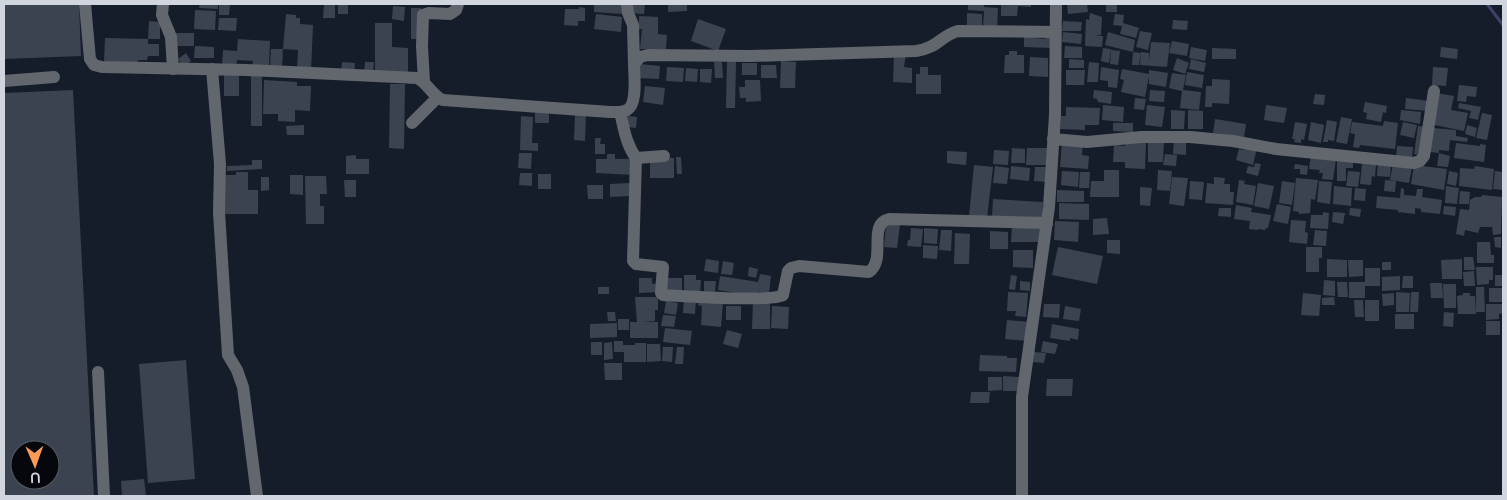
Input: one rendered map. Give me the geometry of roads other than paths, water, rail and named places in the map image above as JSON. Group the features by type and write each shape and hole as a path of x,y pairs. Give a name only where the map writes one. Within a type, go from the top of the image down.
{"street":[{"path":"85,4 90,59 94,65 102,67 173,70 212,69 417,78 424,82 437,98 443,100 620,112 627,110 634,99 633,25 628,13 628,4"},
{"path":"162,4 162,15 171,37 173,70"},
{"path":"424,82 423,15 429,13 450,14 456,10 458,4"},
{"path":"1022,496 1022,397 1047,223 1055,116 1056,4"},
{"path":"634,64 640,57 648,54 751,56 916,51 927,50 950,34 958,31 1055,32"},
{"path":"212,69 220,164 219,212 228,354 237,370 242,387 257,496"},
{"path":"4,81 54,77"},
{"path":"1053,139 1087,142 1190,136 1276,149 1414,163 1420,161 1424,156 1434,92"},
{"path":"412,123 437,98"},
{"path":"620,112 625,135 630,149 636,158 633,261 636,264 663,267 661,294 663,295 777,298 783,295 788,271 794,267 870,272 877,264 879,226 884,220 889,219 1047,223"},
{"path":"636,158 664,156"},
{"path":"98,372 104,496"}],"waterway":[{"path":"1487,4 1503,25"}]}
